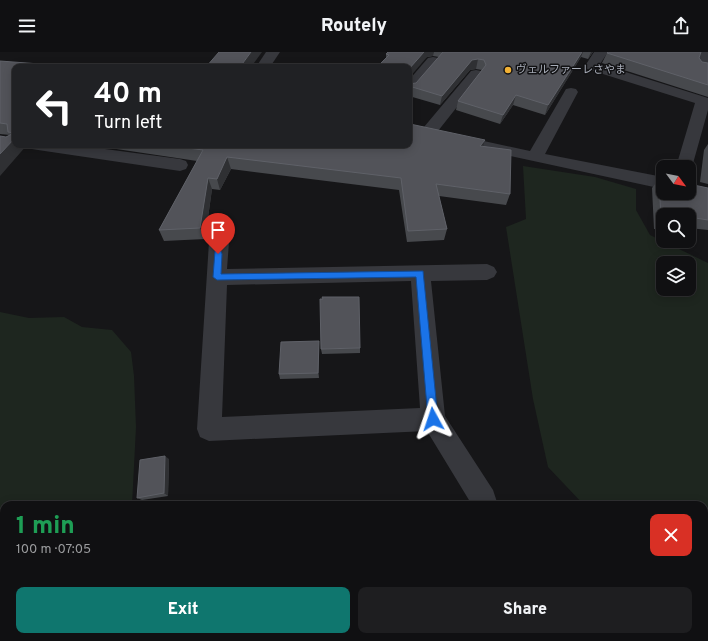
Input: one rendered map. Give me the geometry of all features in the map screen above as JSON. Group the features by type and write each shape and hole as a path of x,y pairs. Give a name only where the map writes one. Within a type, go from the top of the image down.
{"street":[{"path":"265,64 273,52"},
{"path":"601,52 592,66 703,101 686,160"},
{"path":"701,67 706,52"},
{"path":"412,85 433,61"},
{"path":"428,133 476,74"},
{"path":"535,157 571,92"},
{"path":"412,130 656,182"},
{"path":"59,148 180,165"},
{"path":"219,242 209,429 433,419"},
{"path":"217,277 487,272"},
{"path":"420,273 433,419 484,501"}],"shaded area":[{"path":"523,166 595,177 636,189 636,210 650,235 656,238 656,248 677,248 694,256 656,256 656,296 696,296 696,257 708,263 708,501 580,501 548,467 533,399 506,227 526,219"},
{"path":"0,312 29,318 64,317 82,327 112,330 131,352 134,376 136,427 132,501 0,501"}],"building":[{"path":"219,52 251,52 242,64 209,64"},
{"path":"388,52 424,52 412,66 412,64 381,63 389,55 386,54"},
{"path":"443,52 582,52 548,105 516,95 503,115 458,101 486,65 484,60 478,59 472,60 442,96 412,87 412,84 416,83"},
{"path":"701,52 699,58 702,62 708,63 708,85 607,53"},
{"path":"0,61 40,64 12,64 12,133 8,132 7,124 0,123"},
{"path":"412,124 485,140 480,146 511,150 510,194 436,184 447,229 408,231 401,178 227,157 217,179 208,178 200,228 159,230 203,150 188,148 412,148"},
{"path":"12,134 12,141 0,154 0,136 6,137"},
{"path":"696,185 708,188 708,220 696,218 696,208 660,208 660,200 696,200"},
{"path":"322,297 359,297 360,348 321,349 320,299 323,299"},
{"path":"319,341 318,373 279,374 281,342"},
{"path":"165,456 164,493 137,498 140,460"}],"place":[{"name":"ヴェルファーレさやま","path":"508,70"}],"route":[{"path":"218,254 217,277 420,273 433,419"}]}
